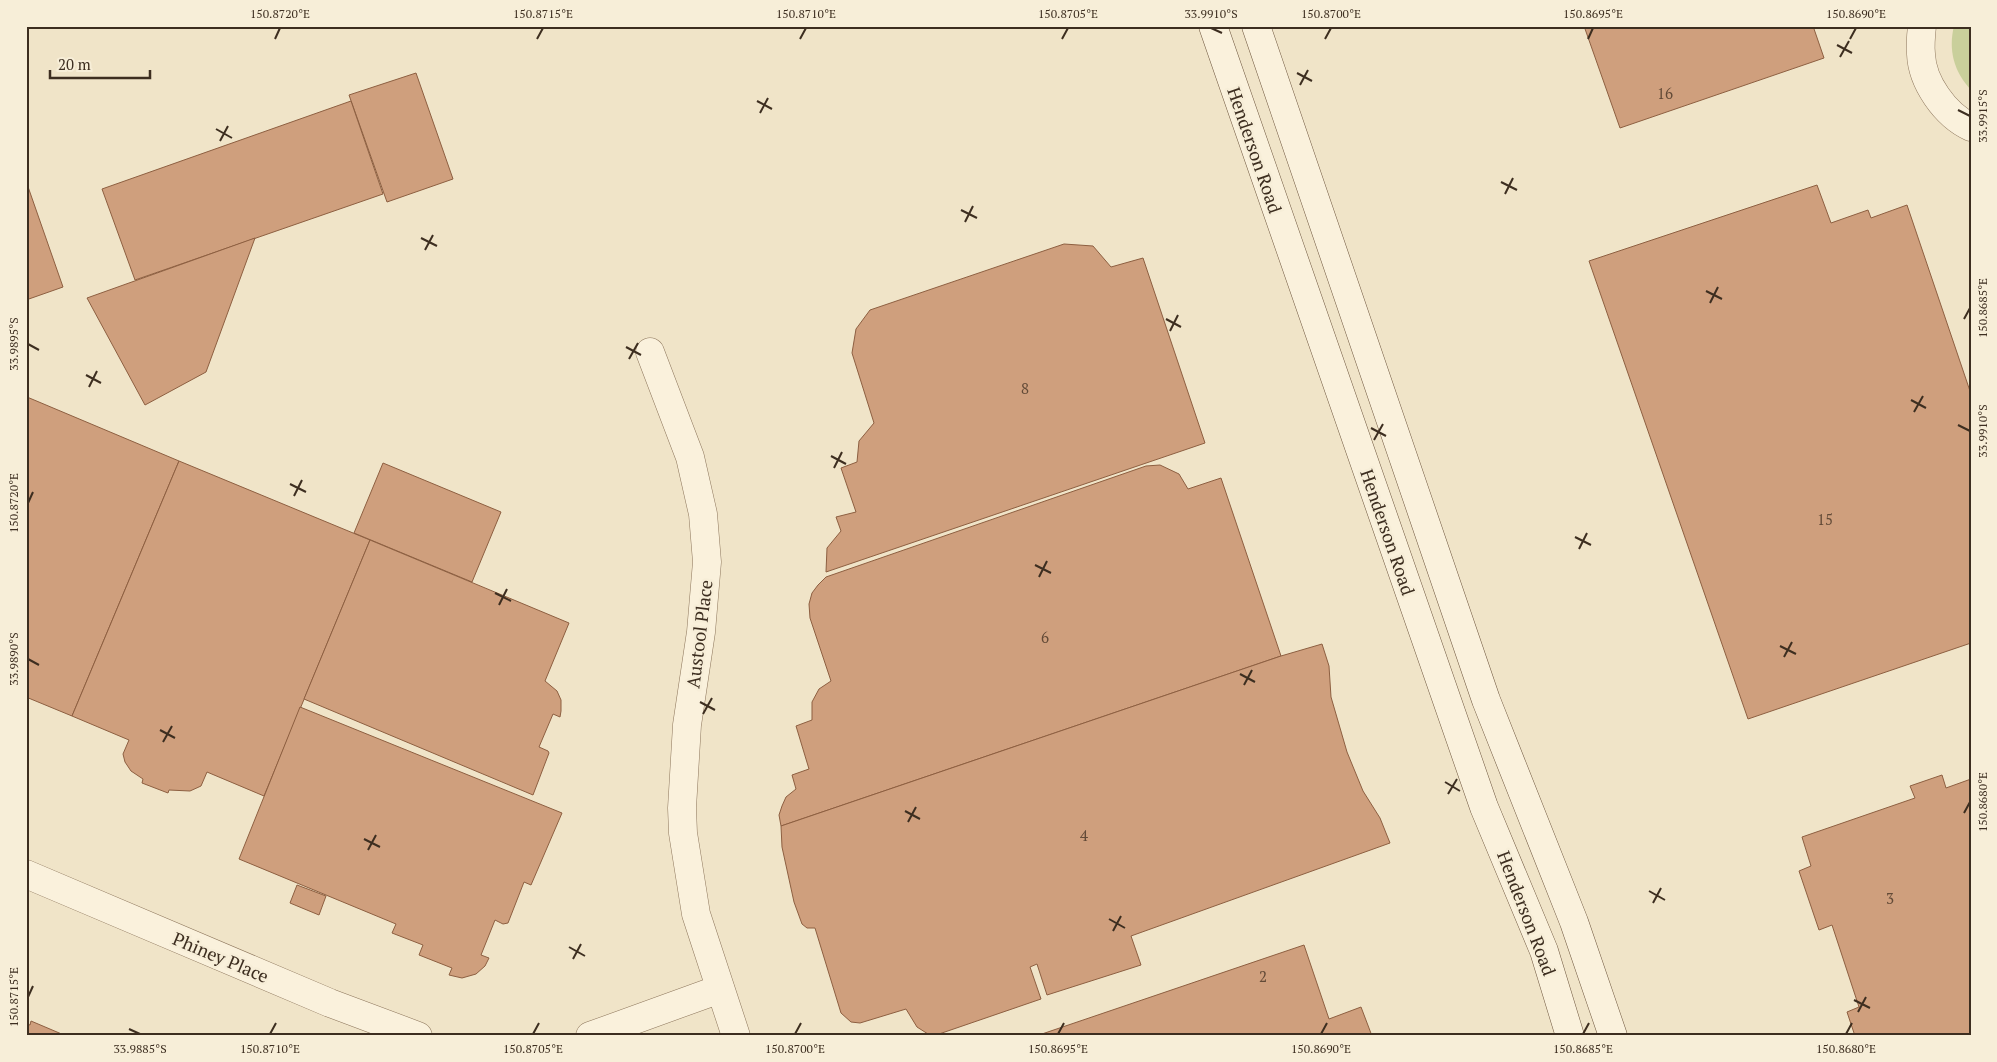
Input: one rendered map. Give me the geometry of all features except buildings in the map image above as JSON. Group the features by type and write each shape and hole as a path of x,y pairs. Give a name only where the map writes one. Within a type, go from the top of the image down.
{"main road":[{"name":"Henderson Road","path":"1213,26 1303,290 1484,807 1544,951 1570,1036"},
{"path":"1256,26 1486,700 1574,922 1612,1036"},
{"path":"1922,26 1921,56 1927,80 1942,104 1963,124 1971,127"},
{"name":"Austool Place","path":"650,352 690,457 703,514 707,562 701,632 687,724 682,808 683,833 696,914 736,1036"},
{"name":"Phiney Place","path":"26,874 330,1003 418,1036"},
{"path":"590,1036 720,989"}],"green space":[{"path":"1954,26 1971,26 1971,90 1960,76 1954,60 1952,35"}]}
